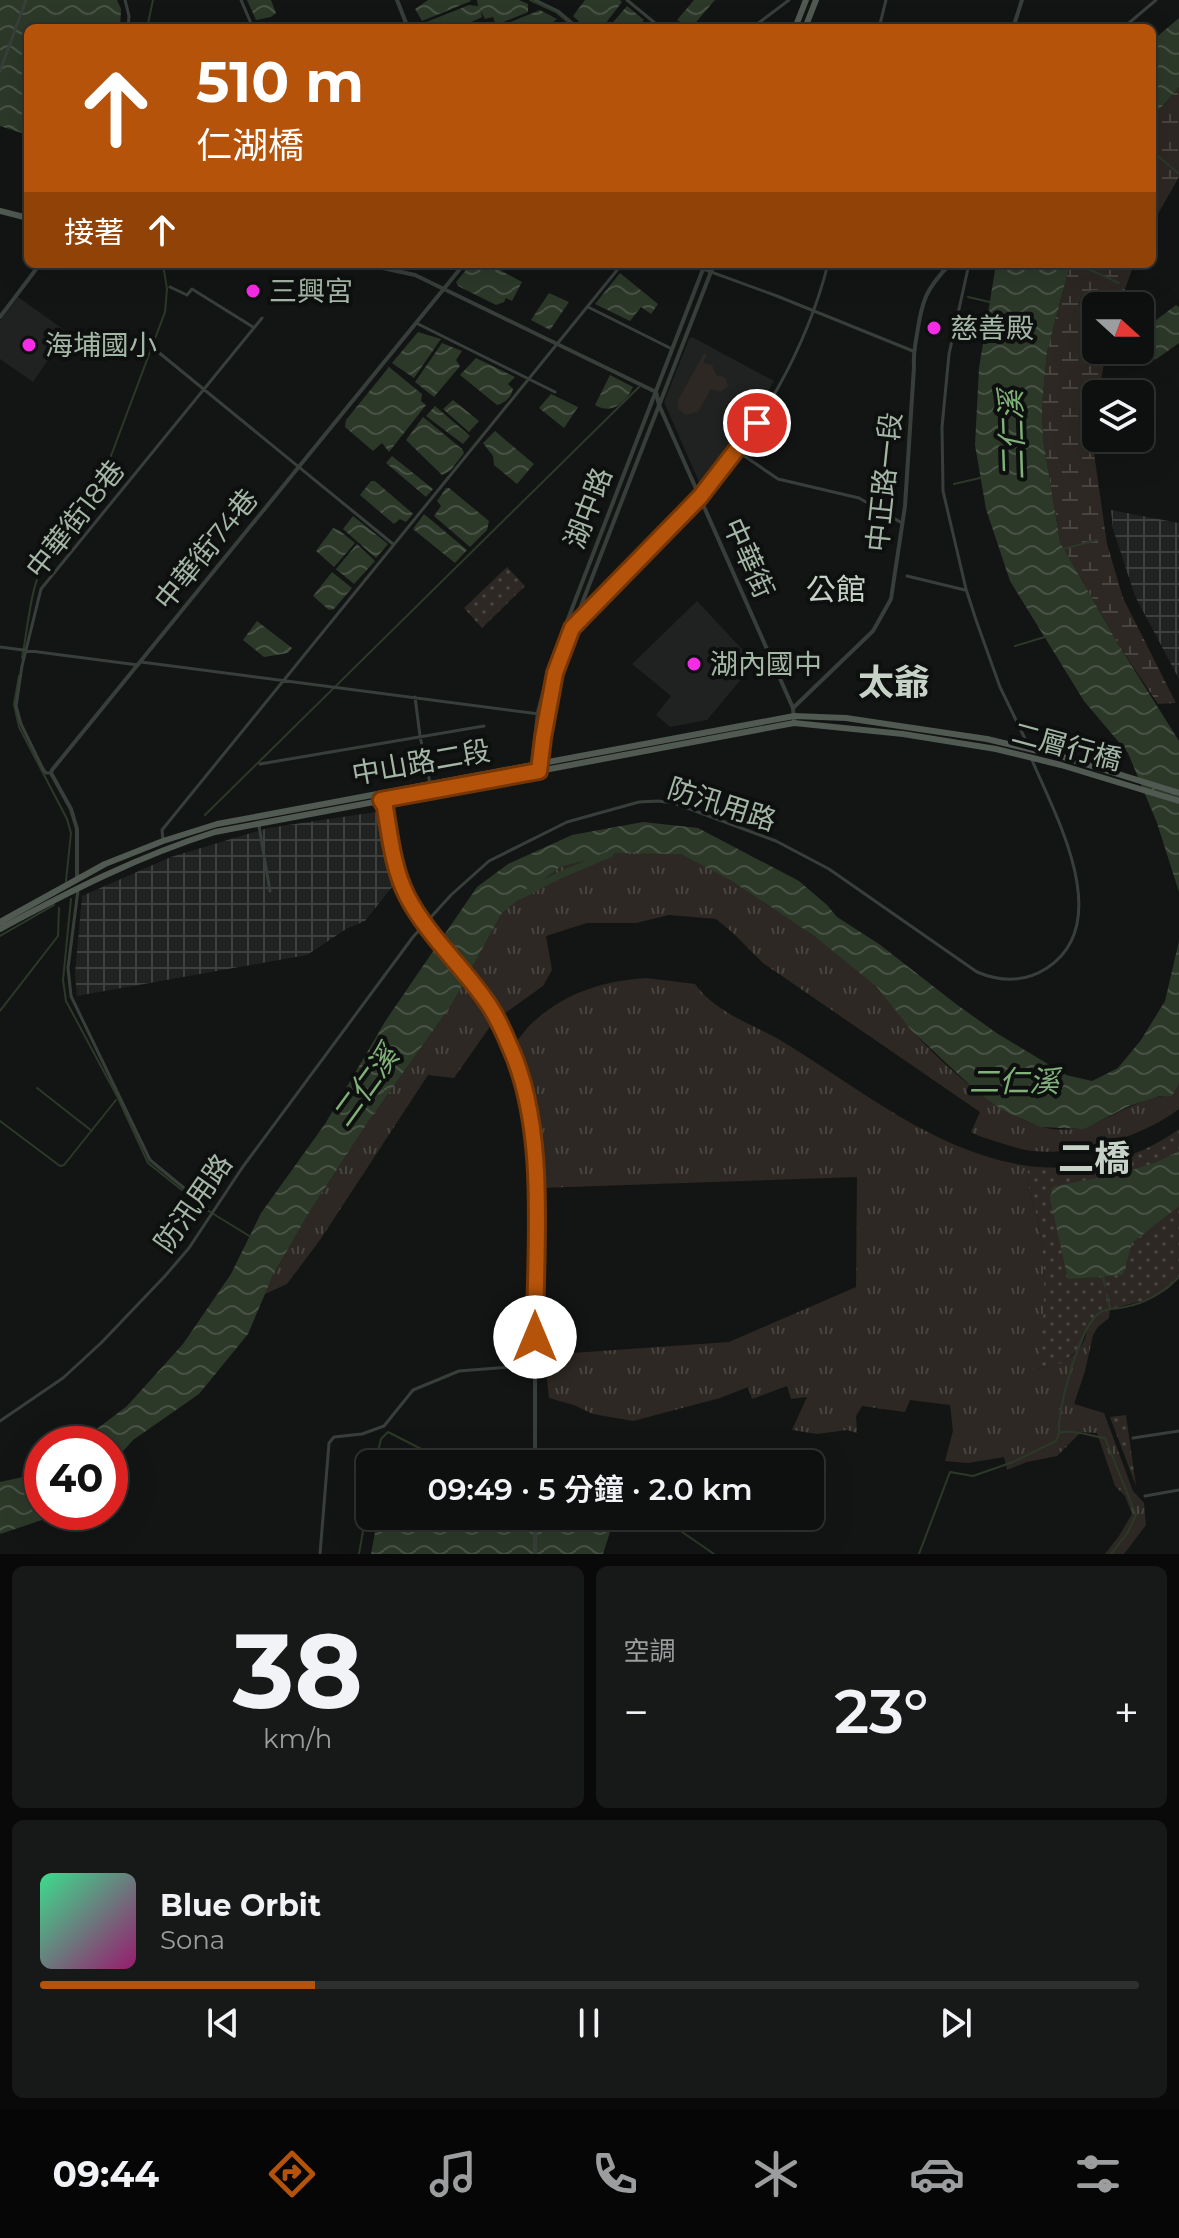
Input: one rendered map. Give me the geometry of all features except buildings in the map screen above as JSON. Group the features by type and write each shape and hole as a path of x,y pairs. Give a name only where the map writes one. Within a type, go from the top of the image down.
{"main road":[{"path":"797,24 806,0"},
{"path":"807,24 816,0"},
{"path":"0,211 24,217"},
{"name":"中山路二段","path":"61,892 76,889 167,847 258,822 430,783 539,767 794,716 846,718 943,731"},
{"name":"中山路二段","path":"794,716 943,740"},
{"name":"二層行橋","path":"943,731 1029,748 1179,793"},
{"name":"二層行橋","path":"943,740 1031,757 1179,801"},
{"name":"中山路二段","path":"61,892 74,880 163,841 248,817 531,768"},
{"path":"0,922 61,892"},
{"path":"0,929 61,892"}],"street":[{"path":"0,71 26,0"},
{"path":"124,0 128,24"},
{"path":"241,0 251,24"},
{"path":"397,0 406,24"},
{"path":"535,0 558,11 574,24"},
{"path":"627,0 656,24"},
{"path":"757,24 789,0"},
{"path":"880,24 886,0"},
{"path":"1014,24 1022,0"},
{"path":"1128,24 1156,0"},
{"path":"0,317 37,268"},
{"path":"384,268 408,273 656,392"},
{"name":"中華街74巷","path":"51,773 461,268"},
{"path":"163,841 162,830 619,268"},
{"name":"湖中路","path":"531,768 538,712 551,663 703,268"},
{"path":"708,268 913,351"},
{"path":"565,629 572,628 700,497 737,451 778,387 813,310 827,268"},
{"name":"中正路一段","path":"794,716 865,639 886,611 894,584 908,476 913,351 923,299 946,268"},
{"path":"968,268 949,354 942,427 946,510 966,590 1000,687 1029,748"},
{"name":"湖中路","path":"539,767 558,665 712,270"},
{"path":"170,287 187,295 192,289 253,327"},
{"path":"588,307 672,349"},
{"name":"中華街18巷","path":"51,773 43,769 18,715 18,691 41,589 262,318"},
{"path":"416,323 555,392"},
{"path":"149,344 393,544"},
{"name":"中華街","path":"656,392 794,716"},
{"path":"737,451 778,479 864,500 902,523"},
{"path":"907,576 966,590"},
{"path":"0,647 547,715"},
{"path":"415,697 430,783"},
{"path":"260,764 484,726"},
{"name":"防汛用路","path":"0,1421 63,1378 165,1276 189,1248 242,1168 413,937 451,895 489,861 567,822 599,811 639,802 674,803 803,854 977,972 990,978 1026,978 1051,966 1066,949 1079,904 1078,875 1031,757"},
{"path":"51,773 71,809 77,829 76,889 68,968 71,996 150,1160 207,1207"},
{"path":"380,796 400,881 412,905 486,1000 510,1046 528,1104 535,1155 535,1450"},
{"path":"258,822 270,891"},
{"path":"320,1554 329,1443 334,1437 362,1434 384,1426 413,1390 459,1371 535,1365"},
{"path":"1133,1438 1179,1431"},
{"path":"1145,1496 1179,1490"},
{"path":"535,1530 535,1554"}],"shaded area":[{"name":"海埔國小","path":"18,297 67,332 33,382 0,359 0,321"},
{"path":"692,337 774,381 751,421 705,485 700,484 664,402"},
{"path":"1111,510 1179,523 1179,679 1135,596 1113,529"},
{"name":"湖內國中","path":"697,601 755,663 707,720 670,727 656,715 671,696 632,664"},
{"path":"376,812 392,887 365,921 346,929 307,955 77,996 75,973 82,896 171,857 268,828"}],"green space":[{"path":"1179,87 1179,177 1156,217 1156,113"},
{"path":"1069,268 1133,268 1124,292 1082,292 1082,364 1104,364 1101,380 1082,380 1082,452 1094,452 1107,544 1123,598 1176,703 1158,704 1118,644 1060,542 1043,439 1042,406 1047,352"},
{"path":"704,353 707,355 703,363 712,365 716,375 725,377 728,386 721,392 711,389 698,412 686,415 679,410 677,402"},
{"path":"507,567 525,586 482,628 464,608"},
{"path":"617,853 677,853 706,865 737,884 850,963 880,990 909,1027 952,1070 987,1098 1022,1119 1058,1130 1075,1129 1154,1098 1172,1095 1179,1084 1179,1109 1129,1136 1090,1147 1051,1152 1006,1145 971,1132 980,1112 763,963 716,919 669,915 636,923 587,923 546,936 552,970 543,986 494,1021 454,1078 428,1075 320,1240 287,1284 265,1294 310,1211 366,1125 452,1004 502,913 560,867"},
{"path":"646,978 695,984 723,1010 780,1040 929,1133 993,1159 1028,1166 1028,1181 1042,1245 1044,1280 1038,1369 1071,1357 1083,1343 1091,1321 1110,1309 1109,1318 1093,1335 1074,1404 1104,1413 1133,1491 1144,1503 1146,1525 1124,1554 1105,1554 1132,1514 1125,1496 1115,1486 1097,1433 1081,1432 1057,1456 1007,1470 1004,1457 968,1463 945,1461 953,1431 950,1405 910,1400 905,1412 862,1406 856,1416 857,1433 847,1430 817,1434 792,1430 807,1397 791,1399 787,1386 752,1399 748,1387 720,1398 633,1421 593,1414 549,1398 544,1355 729,1342 856,1287 857,1177 539,1188 532,1092 512,1047 532,1023 571,996 614,982"},
{"path":"1179,1129 1179,1277 1169,1288 1150,1299 1099,1312 1088,1325 1080,1349 1061,1363 1037,1369 1044,1280 1042,1245 1028,1181 1028,1166 1069,1167 1107,1162 1144,1150"},
{"path":"1126,1415 1136,1486 1110,1417"}],"water":[{"path":"0,0 117,0 121,9 120,24 24,24 24,134 0,126"},
{"path":"247,0 271,0 276,13 256,20"},
{"path":"428,0 471,1 422,21 415,9"},
{"path":"477,0 519,0 528,4 528,12 498,24 493,17 485,19 481,11 482,17 467,24 422,24 469,5 478,6"},
{"path":"585,0 622,2 605,24 582,24 573,16"},
{"path":"694,0 715,0 694,24 677,20"},
{"path":"627,6 644,20 641,24 611,24"},
{"path":"540,10 557,19 550,24 506,24"},
{"path":"1179,18 1179,87 1156,113 1156,38"},
{"path":"468,268 496,268 522,282 512,301 506,298 496,305 458,286 456,282"},
{"name":"二仁溪","path":"995,268 1069,268 1047,352 1042,406 1043,439 1060,542 1118,644 1179,741 1179,892 1157,823 1128,753 1084,701 1010,581 986,509 975,445 979,368"},
{"path":"620,273 658,304 651,314 641,307 630,321 595,304"},
{"path":"549,293 569,302 550,330 531,320"},
{"path":"1176,305 1179,307 1179,343 1155,360 1154,359 1154,322"},
{"path":"418,332 441,339 414,378 392,363"},
{"path":"442,343 462,351 456,360 460,366 434,397 415,382"},
{"path":"476,358 515,377 508,384 513,389 505,401 497,405 460,375"},
{"path":"389,367 422,394 421,401 426,405 389,452 382,443 373,451 345,427 346,420"},
{"path":"610,375 633,387 617,406 601,408 595,405"},
{"path":"551,394 578,407 564,428 539,408"},
{"path":"453,400 479,421 469,432 443,409"},
{"path":"435,406 470,436 463,444 426,416"},
{"path":"423,417 464,453 450,471 442,475 406,440"},
{"path":"495,431 534,464 517,484 494,465 493,456 483,443"},
{"path":"392,456 433,489 426,497 386,463"},
{"path":"371,481 375,481 413,514 406,522 400,519 394,524 360,495"},
{"path":"446,488 489,521 487,530 470,547 434,516 441,506 437,501"},
{"path":"424,514 467,550 455,563 413,529"},
{"path":"353,516 388,544 376,558 343,529"},
{"path":"333,528 355,543 334,567 316,551"},
{"path":"357,544 375,561 354,584 336,569"},
{"path":"332,572 352,588 334,609 329,610 313,596"},
{"path":"257,621 292,648 288,653 264,657 243,640"},
{"name":"二仁溪","path":"643,822 698,828 799,881 837,917 879,944 998,1034 1066,1075 1092,1081 1118,1068 1141,1040 1165,1001 1179,941 1179,1084 1172,1096 1160,1096 1129,1106 1084,1129 1040,1127 1002,1110 975,1090 911,1030 876,986 814,936 732,881 681,854 617,853 560,867 502,913 452,1004 366,1125 310,1211 273,1275 248,1334 199,1394 128,1446 128,1426 101,1426 127,1406 183,1344 231,1274 261,1213 325,1124 386,1020 477,887 508,864 572,835"},
{"path":"1179,1151 1179,1206 1132,1243 1123,1275 1068,1279 1050,1199 1053,1187 1134,1169"},
{"path":"24,1477 24,1526 0,1534 0,1482"},
{"path":"375,1530 610,1532 603,1554 371,1554"}],"waterway":[{"path":"148,24 153,0"},
{"path":"530,0 556,12 570,24"},
{"path":"1156,154 1178,173"},
{"path":"22,658 39,573 52,548 94,501 165,312 167,289 164,268"},
{"path":"1086,268 1119,283"},
{"path":"968,297 994,303"},
{"path":"205,815 639,387"},
{"path":"954,484 980,478"},
{"path":"1063,549 1097,540"},
{"path":"1015,646 1048,636"},
{"path":"19,676 14,704 19,727 67,819 71,833 66,881"},
{"name":"二仁溪","path":"520,896 610,854"},
{"path":"71,899 63,980 66,1001 118,1098 148,1163 207,1210 251,1237"},
{"path":"0,936 54,905"},
{"path":"0,1011 58,936 59,908"},
{"path":"37,1088 92,1131"},
{"path":"0,1121 60,1166 64,1165 116,1100"},
{"path":"1103,1276 1105,1286"},
{"path":"1111,1554 1128,1532 1136,1515 1105,1438 1076,1432 1059,1433 1066,1387 1078,1349 1093,1319 1101,1312 1147,1300 1179,1277"},
{"path":"1107,1295 1110,1308"},
{"path":"378,1450 381,1439 388,1432 423,1450"},
{"path":"919,1554 950,1472 973,1476 1013,1462 1056,1441 1059,1433"},
{"path":"359,1554 363,1530"},
{"path":"679,1530 714,1554"}],"place":[{"name":"三興宮","path":"253,291"},
{"name":"慈善殿","path":"934,328"},
{"name":"海埔國小","path":"29,345"},
{"name":"湖內國中","path":"694,664"}],"district":[{"name":"公館","path":"836,589"},
{"name":"太爺","path":"894,682"},
{"name":"二橋","path":"1094,1158"}],"route":[{"path":"535,1337 535,1155 521,1077 510,1047 486,1000 408,898 396,868 381,800 539,771 555,673 572,628 700,497 757,423"}]}
